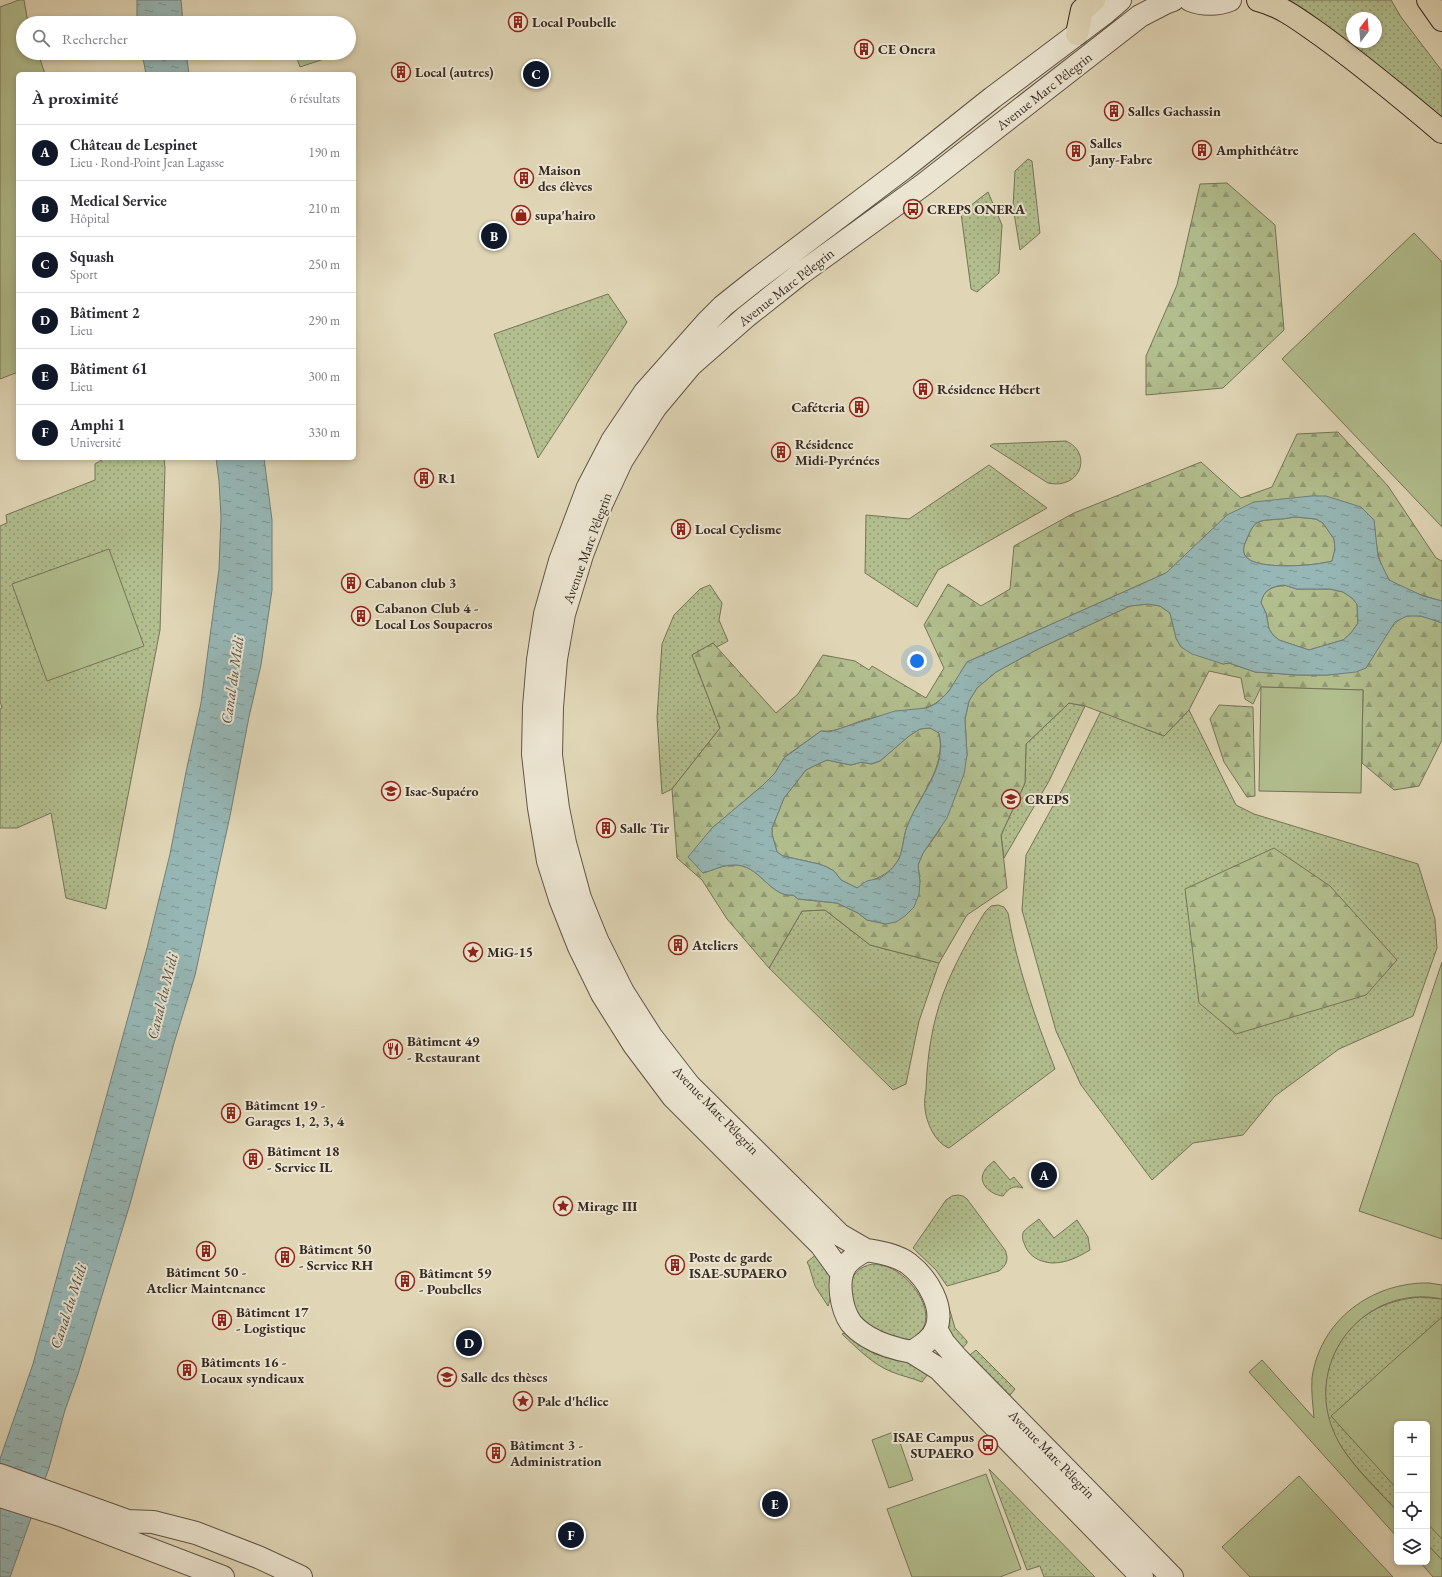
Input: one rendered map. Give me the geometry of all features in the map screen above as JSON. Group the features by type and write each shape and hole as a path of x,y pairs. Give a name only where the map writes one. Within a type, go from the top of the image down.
{"main road":[{"path":"1077,34 1082,10 1094,0"},
{"path":"1258,0 1271,3 1296,18 1384,83 1442,132"},
{"path":"1428,0 1442,20"}],"street":[{"name":"Avenue Marc Pélegrin","path":"842,1274 821,1245 673,1096 634,1045 602,994 578,947 550,867 539,808 533,754 534,707 538,660 545,614 560,561 588,487 612,441 645,392 707,322 723,306 756,279 904,168 992,98 1120,0"},
{"name":"Avenue Marc Pélegrin","path":"866,1250 840,1235 689,1085 651,1036 627,998 597,940 580,898 565,843 558,808 551,755 552,707 556,659 564,614 585,548 601,505 622,460 655,408 691,365 747,316 782,288 923,185 1140,16 1165,2 1173,0"},
{"path":"1190,0 1211,4 1230,0"},
{"path":"866,1250 884,1252 910,1264 926,1282 936,1298 938,1315 936,1329 924,1344 912,1352 884,1345 867,1337 852,1323 844,1307 840,1290 842,1274 846,1264 855,1256 866,1250"},
{"name":"Avenue Marc Pélegrin","path":"936,1329 944,1343 957,1358 1172,1577"},
{"name":"Avenue Marc Pélegrin","path":"912,1352 938,1369 1142,1577"},
{"path":"0,1475 65,1507 223,1577"},
{"path":"0,1496 65,1507 128,1521 152,1522 196,1533 258,1557 301,1577"}],"green space":[{"path":"19,0 24,0 27,16 16,16 16,60 40,60 44,72 16,72 16,373 0,379 0,7"},
{"path":"1289,0 1391,0 1401,17 1442,71 1442,117 1354,48 1382,48 1382,12 1346,12 1346,42"},
{"path":"298,60 321,60 300,67"},
{"path":"1028,159 1032,161 1040,233 1020,250 1013,207 1015,171"},
{"path":"1227,183 1275,225 1284,330 1223,388 1146,395 1146,356 1177,285 1200,184"},
{"path":"988,192 1002,225 999,273 977,292 971,289 961,213"},
{"path":"1414,233 1442,262 1442,527 1282,359"},
{"path":"608,294 627,322 538,458 494,334"},
{"path":"1338,432 1388,486 1436,558 1442,561 1442,601 1398,586 1389,579 1381,565 1379,558 1374,520 1254,502 1193,548 1166,573 967,662 950,690 936,703 922,709 867,719 833,731 821,731 784,758 775,773 762,786 712,828 703,873 726,866 742,866 750,869 778,891 785,894 793,895 798,899 837,903 858,913 867,920 886,924 920,882 918,865 923,853 939,831 967,755 965,719 969,701 977,688 996,672 1038,649 1130,606 1148,604 1160,606 1170,613 1176,638 1181,647 1223,664 1229,663 1255,672 1298,675 1328,675 1366,668 1390,629 1402,618 1408,616 1425,617 1442,623 1442,740 1419,786 1394,790 1362,763 1363,690 1261,687 1253,704 1245,699 1241,678 1209,671 1189,710 1164,736 1085,706 1069,703 1026,744 1025,783 1001,835 1007,888 967,915 939,963 870,945 825,910 802,911 769,968 727,919 702,880 677,858 672,789 720,728 692,655 713,643 776,713 798,694 823,655 855,661 869,670 872,666 926,698 944,668 924,625 948,584 981,606 1010,589 1014,546 1074,513 1201,462 1241,498 1272,487 1297,434"},
{"path":"1066,441 1074,447 1079,454 1081,461 1080,469 1069,481 1059,484 1048,483 990,446 993,444"},
{"path":"102,460 164,460 165,468 160,630 106,909 66,898 51,813 17,828 0,828 0,709 2,708 0,701 0,526 7,523 6,515 95,480 95,464"},
{"path":"989,465 1047,508 938,570 917,607 865,573 866,515 909,519"},
{"path":"1296,517 1316,519 1323,523 1334,539 1335,549 1332,561 1313,564 1275,566 1254,562 1245,556 1244,545 1255,524 1262,521"},
{"path":"109,549 144,646 47,681 12,584"},
{"path":"710,585 722,603 719,620 728,641 717,647 713,643 692,655 720,728 672,789 662,794 657,717 662,644 674,615 700,589"},
{"path":"1284,585 1297,589 1330,589 1343,592 1352,598 1357,604 1358,623 1351,633 1343,640 1309,650 1279,640 1269,629 1266,613 1261,603 1266,592"},
{"path":"1261,687 1363,690 1361,793 1259,791"},
{"path":"1069,703 1085,706 1049,781 1004,858 1001,835 1025,783 1026,744"},
{"path":"1219,705 1253,707 1255,796 1247,797 1224,762 1210,719"},
{"path":"1189,710 1236,805 1254,814 1418,864 1435,919 1437,948 1413,1016 1339,1049 1275,1096 1243,1135 1193,1143 1152,1180 1081,1085 1056,1031 1022,910 1026,855 1064,786 1101,711 1164,736"},
{"path":"930,728 939,733 939,758 930,782 907,827 899,859 888,872 857,888 841,880 834,871 827,867 783,856 777,852 772,834 772,828 784,798 806,770 827,760 851,765 862,762 872,764 880,761 909,736 920,729"},
{"path":"1274,848 1330,886 1397,960 1366,995 1236,1034 1199,1003 1185,889"},
{"path":"998,905 1004,907 1008,913 1016,953 1027,992 1055,1069 949,1148 939,1142 932,1131 927,1119 925,1108 928,1065 933,1029 943,994 962,952 985,912 991,906"},
{"path":"825,910 870,945 939,963 919,1021 906,1084 893,1090 769,968 802,911"},
{"path":"1442,962 1442,1239 1359,1211"},
{"path":"994,1161 1010,1180 1014,1177 1023,1188 1012,1188 1003,1196 998,1195 986,1188 982,1179 983,1175 987,1167"},
{"path":"958,1195 967,1199 1005,1250 1007,1259 1004,1266 999,1271 947,1286 936,1270 913,1248 946,1200 952,1196"},
{"path":"1039,1219 1054,1238 1077,1220 1088,1237 1090,1250 1063,1262 1052,1263 1038,1260 1031,1255 1026,1248 1023,1235 1024,1231"},
{"path":"818,1253 830,1276 831,1296 828,1306 815,1286 807,1262"},
{"path":"873,1264 893,1269 906,1278 923,1303 926,1321 923,1329 911,1340 896,1339 881,1335 870,1327 858,1314 851,1296 850,1288 852,1279 856,1272 863,1267"},
{"path":"1429,1283 1442,1285 1442,1299 1414,1297 1389,1303 1366,1315 1348,1332 1335,1353 1327,1377 1326,1403 1333,1430 1345,1452 1370,1483 1394,1508 1394,1534 1249,1372 1262,1360 1314,1418 1312,1378 1317,1357 1326,1339 1338,1322 1352,1308 1369,1297 1388,1289 1408,1284"},
{"path":"1419,1297 1442,1299 1442,1560 1430,1547 1430,1421 1394,1421 1394,1508 1356,1466 1342,1448 1336,1438 1329,1420 1325,1401 1326,1382 1330,1364 1337,1347 1348,1331 1362,1318 1378,1308 1393,1302"},
{"path":"948,1304 955,1328 967,1341 959,1352 948,1342 945,1305"},
{"path":"1442,1317 1442,1539 1430,1526 1430,1421 1394,1421 1394,1486 1331,1416"},
{"path":"845,1333 875,1354 895,1360 905,1361 931,1370 922,1382 885,1369 865,1355 842,1334"},
{"path":"976,1350 1015,1389 1006,1400 965,1359"},
{"path":"896,1431 913,1480 889,1488 872,1440"},
{"path":"989,1469 1095,1577 1044,1577 1040,1566 1027,1570"},
{"path":"986,1474 1021,1569 1000,1577 912,1577 887,1509"},
{"path":"1299,1476 1393,1577 1250,1577 1222,1547"},
{"path":"1430,1547 1442,1560 1442,1577 1433,1577 1423,1565 1430,1565"}],"water":[{"path":"137,0 181,0 182,16 137,16"},
{"path":"143,60 187,60 189,72 146,72"},
{"name":"Canal du Midi","path":"216,460 264,460 272,520 272,590 261,665 195,975 174,1043 130,1204 78,1374 65,1410 49,1468 10,1577 0,1577 0,1459 33,1364 147,948 170,854 201,703 219,569 221,517"},
{"path":"1311,496 1326,496 1361,507 1374,520 1378,557 1389,580 1423,596 1442,601 1442,623 1421,616 1407,616 1395,622 1366,668 1356,672 1328,675 1298,675 1255,672 1229,663 1223,664 1192,654 1181,647 1176,638 1170,613 1160,606 1148,604 1130,606 1038,649 996,672 977,688 969,701 965,719 967,755 964,774 947,818 923,853 918,865 920,882 919,894 914,907 896,922 886,924 867,920 858,913 837,903 798,899 793,895 778,891 750,869 742,866 726,866 703,873 688,857 712,828 762,786 775,773 784,758 821,731 829,732 895,711 927,708 937,703 949,691 967,662 1166,573 1227,515 1254,502","holes":["1296,517 1316,519 1323,523 1334,539 1335,549 1332,561 1313,564 1275,566 1254,562 1245,556 1244,545 1255,524 1262,521","1284,585 1297,589 1330,589 1343,592 1352,598 1357,604 1358,623 1351,633 1343,640 1309,650 1279,640 1269,629 1266,613 1261,603 1266,592 1272,588","930,728 939,733 941,746 939,758 936,770 907,827 899,859 888,873 882,877 867,881 857,888 841,880 834,871 827,867 783,856 777,852 772,834 772,828 784,798 806,770 827,760 851,765 862,762 871,764 880,761 909,736 920,729"]}],"place":[{"name":"Local Poubelle","path":"518,22"},
{"name":"CE Onera","path":"864,49"},
{"name":"Local (autres)","path":"401,72"},
{"name":"Squash","path":"536,74"},
{"name":"Salles Gachassin","path":"1114,111"},
{"name":"Amphithéâtre","path":"1202,150"},
{"name":"Salles Jany-Fabre","path":"1076,151"},
{"name":"Maison des élèves","path":"524,178"},
{"name":"CREPS ONERA","path":"913,209"},
{"name":"supa'hairo","path":"521,215"},
{"name":"Medical Service","path":"494,236"},
{"name":"Résidence Hébert","path":"923,389"},
{"name":"Caféteria","path":"859,407"},
{"name":"Résidence Midi-Pyrénées","path":"781,452"},
{"name":"R1","path":"424,478"},
{"name":"Local Cyclisme","path":"681,529"},
{"name":"Cabanon club 3","path":"351,583"},
{"name":"Cabanon Club 4 - Local Los Soupaeros","path":"361,616"},
{"name":"Isae-Supaéro","path":"391,791"},
{"name":"CREPS","path":"1011,799"},
{"name":"Salle Tir","path":"606,828"},
{"name":"Ateliers","path":"678,945"},
{"name":"MiG-15","path":"473,952"},
{"name":"Bâtiment 49 - Restaurant","path":"393,1049"},
{"name":"Bâtiment 19 - Garages 1, 2, 3, 4","path":"231,1113"},
{"name":"Bâtiment 18 - Service IL","path":"253,1159"},
{"name":"Château de Lespinet","path":"1044,1175"},
{"name":"Mirage III","path":"563,1206"},
{"name":"Bâtiment 50 - Atelier Maintenance","path":"206,1251"},
{"name":"Bâtiment 50 - Service RH","path":"285,1257"},
{"name":"Poste de garde ISAE-SUPAERO","path":"675,1265"},
{"name":"Bâtiment 59 - Poubelles","path":"405,1281"},
{"name":"Bâtiment 17 - Logistique","path":"222,1320"},
{"name":"Bâtiment 2","path":"469,1343"},
{"name":"Bâtiments 16 - Locaux syndicaux","path":"187,1370"},
{"name":"Salle des thèses","path":"447,1377"},
{"name":"Pale d'hélice","path":"523,1401"},
{"name":"ISAE Campus SUPAERO","path":"988,1445"},
{"name":"Bâtiment 3 - Administration","path":"496,1453"},
{"name":"Bâtiment 61","path":"775,1504"},
{"name":"Amphi 1","path":"571,1535"}]}
